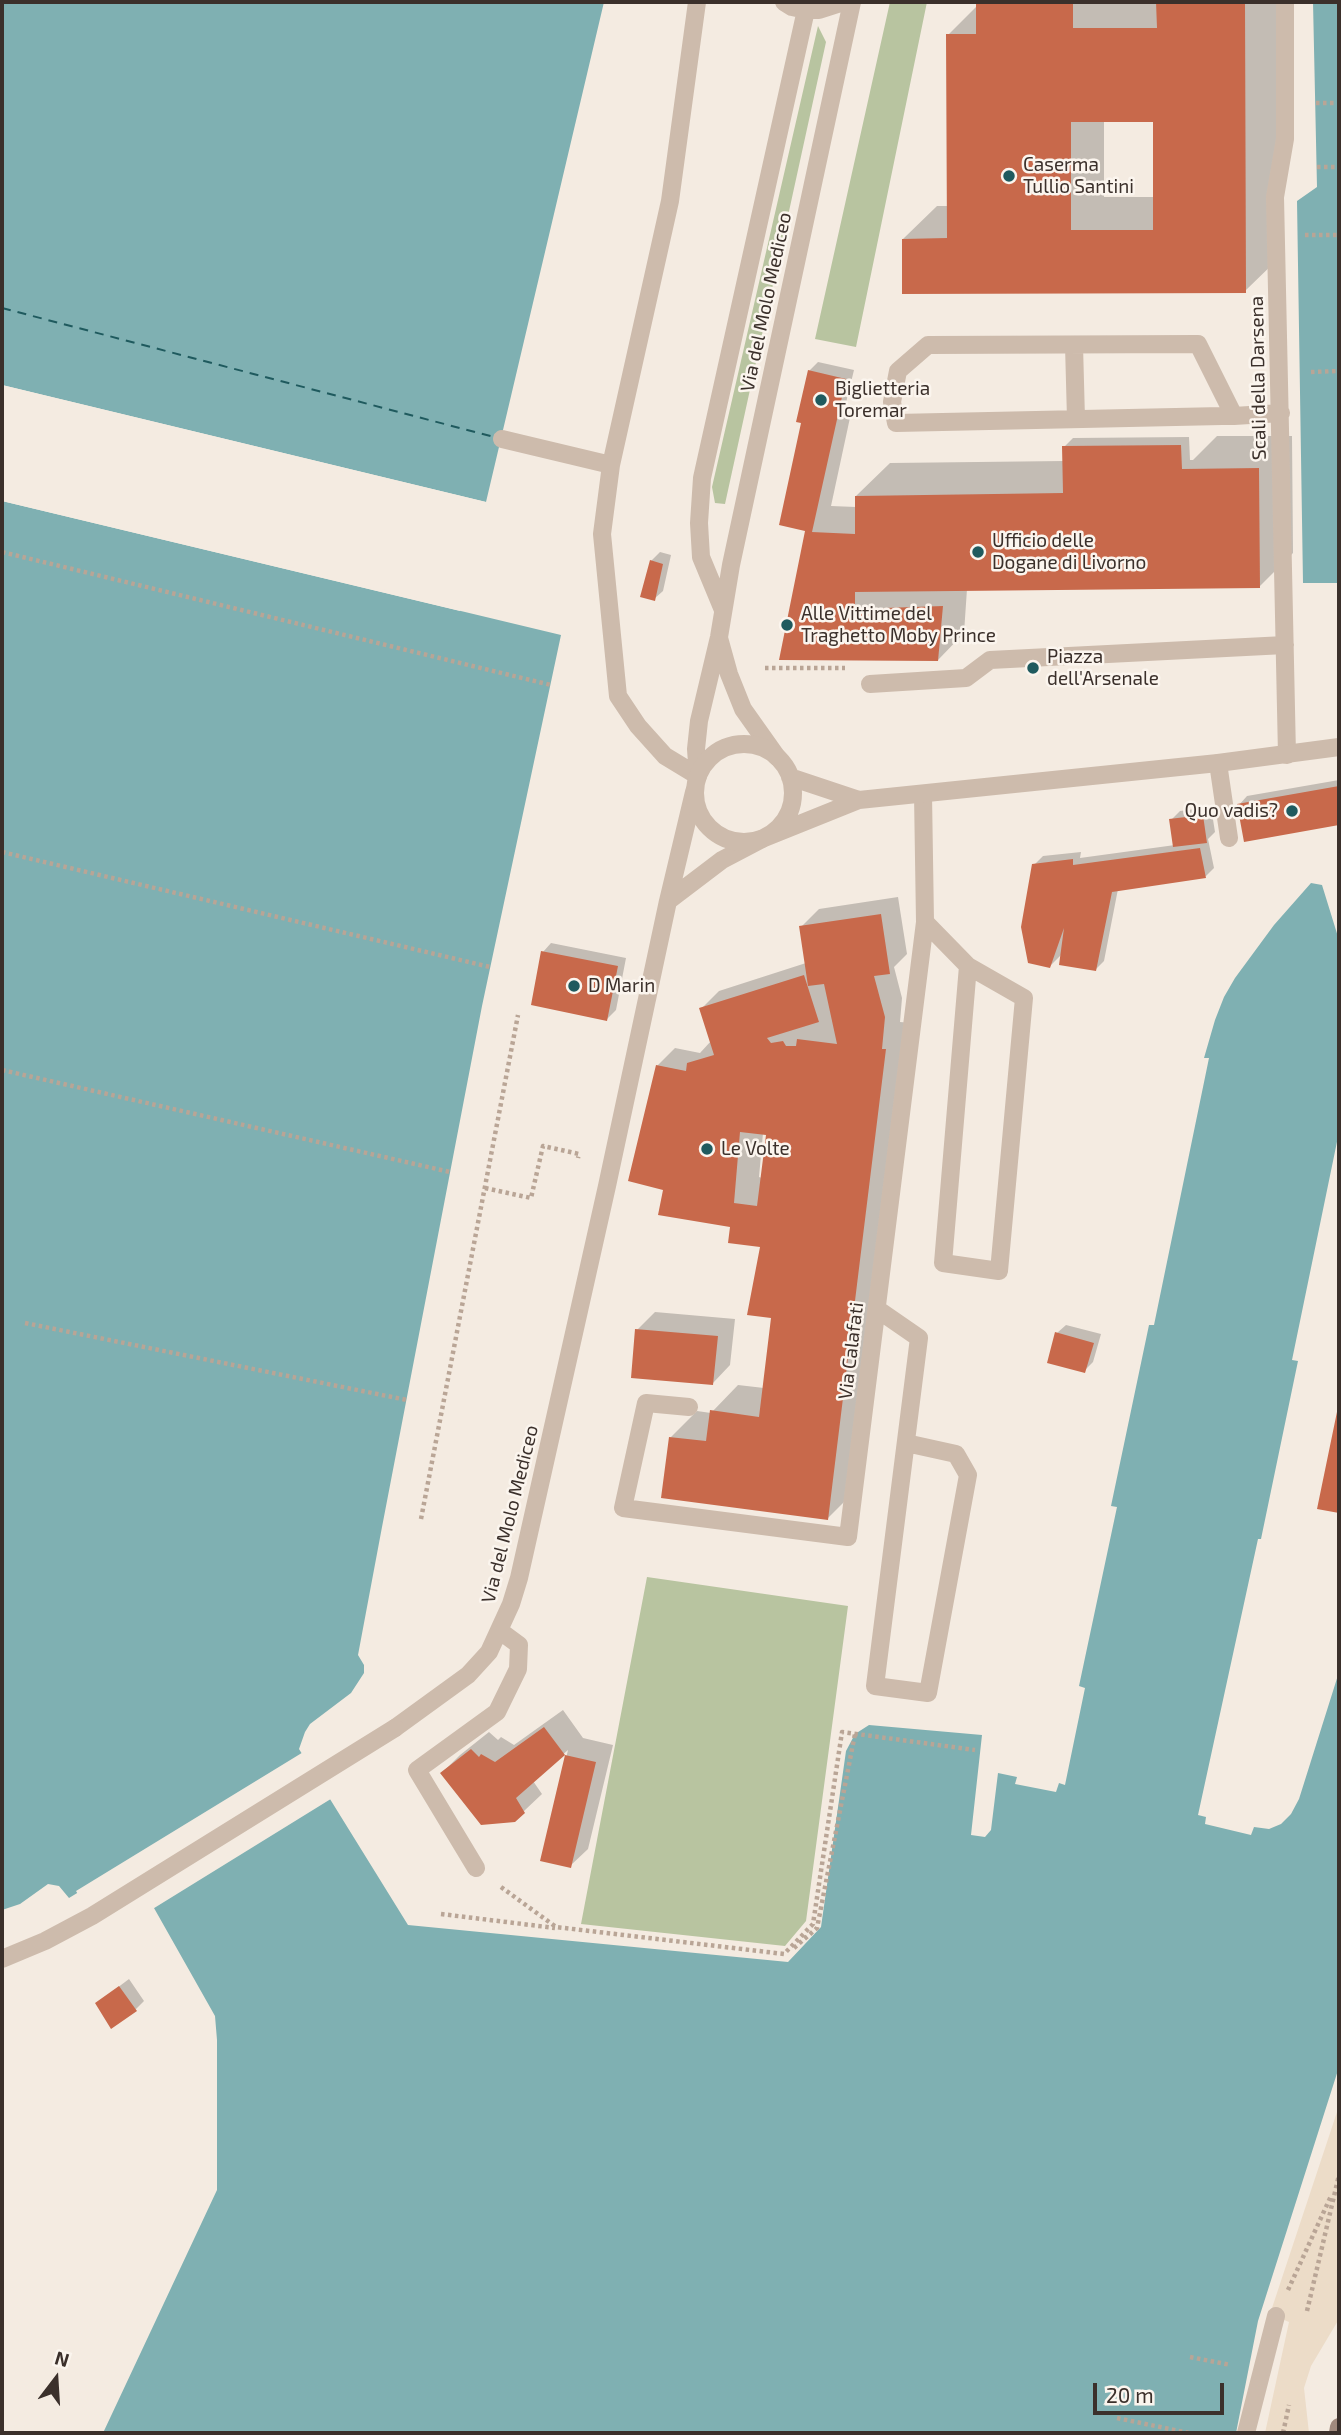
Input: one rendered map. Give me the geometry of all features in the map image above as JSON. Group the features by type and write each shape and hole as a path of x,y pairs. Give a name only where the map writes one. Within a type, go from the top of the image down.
{"main road":[{"path":"1338,2433 1339,2427"}],"street":[{"path":"696,784 665,757 638,726 618,696 602,534 611,465 670,201 697,2"},
{"path":"784,2 806,10 832,8 844,2"},
{"name":"Via del Molo Mediceo","path":"2,1958 45,1941 92,1916 394,1728 468,1675 489,1652 500,1631 522,1564 696,784 699,720 719,637 731,565 852,2"},
{"name":"Scali della Darsena","path":"1285,2 1285,139 1275,197 1287,755"},
{"name":"Via del Molo Mediceo","path":"723,611 701,557 699,523 702,478 806,10"},
{"path":"1234,416 1198,344 928,345 898,371 891,402 896,423 1234,416 1281,413"},
{"path":"1074,345 1076,419"},
{"path":"502,439 611,465"},
{"name":"Via del Molo Mediceo","path":"719,637 729,674 743,709 777,757"},
{"path":"870,684 966,678 990,660 1285,645"},
{"path":"668,901 722,860 762,839 775,831 785,820 791,806 793,791 790,776 777,757 756,746 732,745 717,751 705,763 696,784 697,808 705,822 716,833 738,841 762,839 859,800 1219,763 1339,747"},
{"path":"1219,763 1229,838"},
{"path":"790,776 859,800"},
{"name":"Via Calafati","path":"689,1408 646,1404 623,1508 848,1537 925,922 923,794"},
{"path":"925,922 968,966 1024,998 999,1271 943,1263 968,966"},
{"path":"877,1309 919,1338 906,1443 876,1686 928,1693 968,1475 956,1454 906,1443"},
{"path":"476,1868 417,1770 497,1712 518,1669 519,1645 500,1631"},
{"path":"1246,2433 1276,2316"}],"path":[{"path":"1315,103 1339,103"},
{"path":"1317,167 1339,167"},
{"path":"1297,235 1339,235"},
{"path":"1300,372 1339,371"},
{"path":"2,552 551,685"},
{"path":"765,668 818,668"},
{"path":"2,852 490,967"},
{"path":"421,1519 518,1015"},
{"path":"2,1070 450,1172"},
{"path":"485,1188 531,1198 543,1146 579,1154 576,1166"},
{"path":"25,1323 407,1400"},
{"path":"476,1868 556,1927 784,1954 813,1924 842,1732 975,1749"},
{"path":"441,1914 785,1955 817,1928 855,1734"},
{"path":"1306,2315 1339,2175"},
{"path":"1276,2316 1335,2188"},
{"path":"1190,2357 1237,2366"},
{"path":"1283,2433 1291,2394"},
{"path":"1117,2418 1189,2433"}],"green space":[{"path":"890,2 927,2 856,347 815,339"},
{"path":"818,26 826,42 725,504 715,503 712,487"},
{"path":"647,1577 848,1606 806,1921 785,1946 581,1924"}],"shaded area":[{"path":"1339,2106 1339,2319 1311,2366 1304,2388 1309,2433 1265,2433 1289,2322 1270,2314"}],"water":[{"path":"2,2 604,2 486,502 2,385"},
{"path":"1313,2 1339,2 1339,583 1303,583 1297,201 1317,187"},
{"path":"2,501 561,635 482,1006 382,1527 358,1655 364,1665 364,1673 351,1693 310,1724 299,1749 408,1925 788,1962 821,1927 846,1751 855,1734 869,1725 982,1735 971,1835 985,1837 991,1830 998,1773 1017,1777 1015,1784 1056,1792 1059,1783 1065,1785 1085,1688 1079,1686 1117,1507 1111,1506 1149,1325 1154,1325 1209,1058 1204,1058 1215,1020 1235,978 1274,925 1311,883 1322,885 1339,940 1339,1132 1292,1360 1298,1361 1261,1539 1258,1539 1198,1815 1206,1817 1205,1824 1251,1835 1254,1827 1269,1829 1281,1824 1291,1814 1299,1799 1339,1672 1339,2067 1258,2321 1236,2433 103,2433 217,2190 217,2040 215,2016 128,1862 69,1898 59,1886 48,1884 20,1904 2,1910"}],"pier":[{"path":"2,385 486,502 485,506 2,389"},
{"path":"2,498 461,608 460,611 2,501"},
{"path":"305,1751 334,1797 151,1910 127,1866 79,1896 76,1891"}],"building":[{"name":"Caserma Tullio Santini","path":"976,2 1073,2 1073,28 1157,28 1156,2 1245,2 1246,293 902,294 902,239 947,238 946,34 976,34","holes":["1071,122 1153,122 1153,230 1071,230"]},
{"path":"808,370 846,379 812,532 855,534 855,496 1063,493 1062,446 1181,445 1182,469 1259,468 1260,588 855,592 855,609 943,606 938,661 779,660 805,531 779,525 801,423 796,422"},
{"path":"650,560 663,564 655,601 640,597"},
{"path":"1339,786 1339,825 1244,842 1237,804"},
{"path":"1203,815 1207,843 1173,847 1169,819"},
{"path":"1200,848 1206,878 1112,892 1096,971 1059,965 1064,928 1050,968 1028,963 1021,927 1032,864 1073,859 1073,865"},
{"path":"881,914 890,974 874,976 885,1017 882,1049 886,1049 828,1520 661,1498 669,1437 706,1441 710,1410 759,1417 771,1318 747,1315 760,1247 728,1243 730,1227 658,1215 663,1190 628,1181 656,1065 686,1071 687,1063 714,1055 699,1008 804,975 819,1022 767,1038 771,1043 783,1041 786,1046 796,1046 797,1039 837,1044 824,984 808,986 799,926","holes":["740,1132 766,1135 757,1206 734,1203"]},
{"name":"D Marin","path":"541,951 618,966 607,1021 531,1005"},
{"path":"635,1329 718,1336 713,1385 631,1378"},
{"path":"1055,1332 1094,1343 1085,1373 1047,1363"},
{"path":"1339,1407 1339,1513 1317,1509"},
{"path":"544,1727 565,1755 516,1798 525,1813 515,1822 481,1825 440,1773 471,1749 479,1757 481,1754 495,1762"},
{"path":"565,1755 596,1762 571,1868 540,1861"},
{"path":"119,1986 137,2011 111,2029 95,2003"}],"ferry route":[{"path":"2,308 494,437"}],"place":[{"name":"Caserma Tullio Santini","path":"1009,176"},
{"name":"Biglietteria Toremar","path":"821,400"},
{"name":"Ufficio delle Dogane di Livorno","path":"978,552"},
{"name":"Alle Vittime del Traghetto Moby Prince","path":"787,625"},
{"name":"Piazza dell'Arsenale","path":"1033,668"},
{"name":"Quo vadis?","path":"1292,811"},
{"name":"D Marin","path":"574,986"},
{"name":"Le Volte","path":"707,1149"}]}
